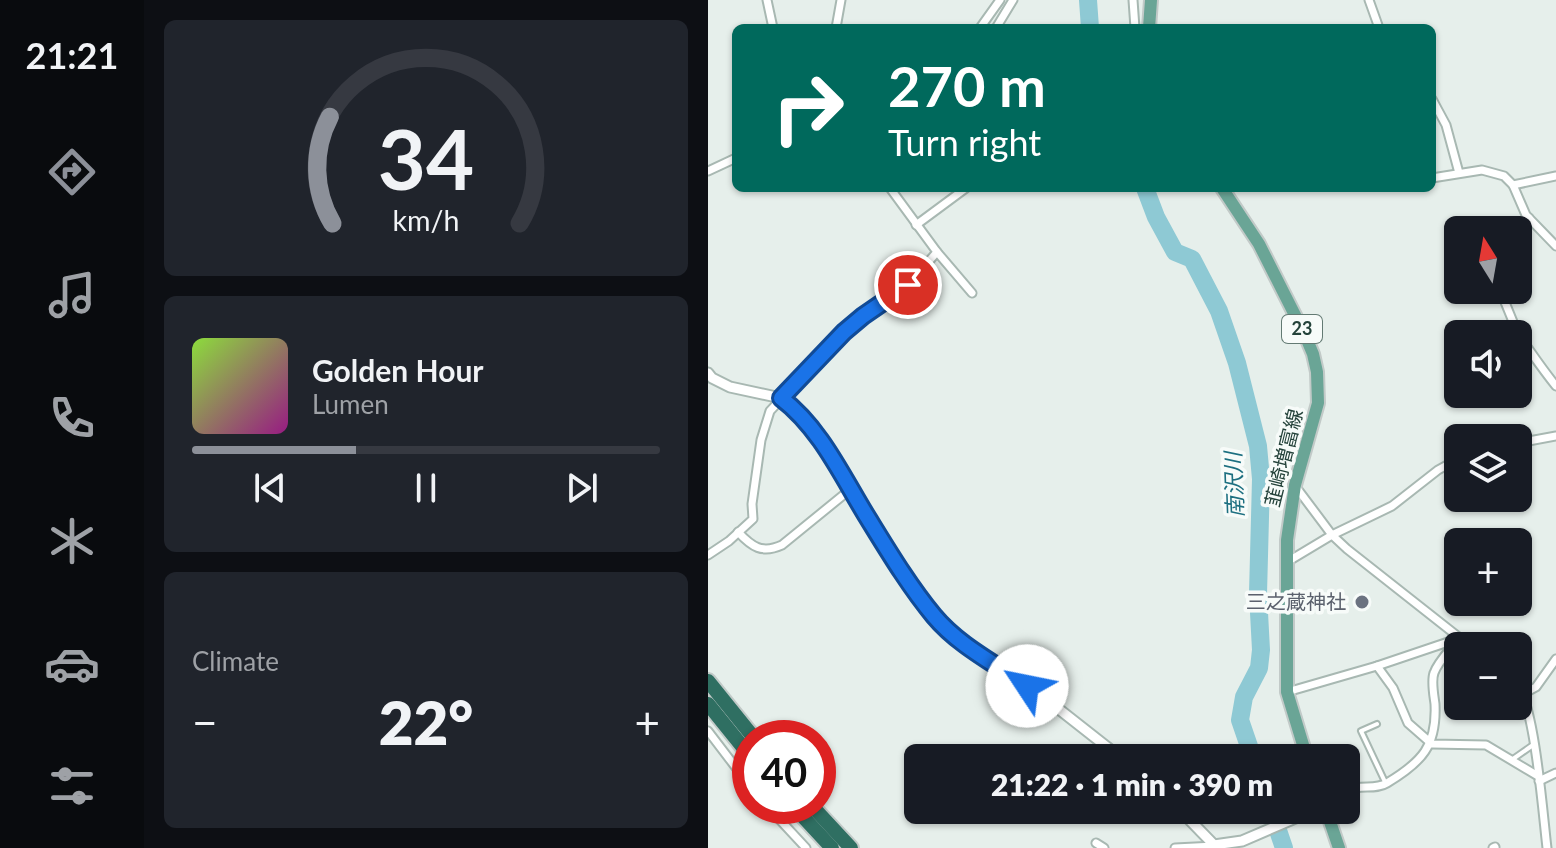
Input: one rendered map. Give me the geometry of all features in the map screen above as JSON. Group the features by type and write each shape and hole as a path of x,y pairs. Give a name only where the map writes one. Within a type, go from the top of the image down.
{"highway":[{"path":"708,681 739,720"},
{"path":"708,704 732,734"},
{"path":"810,824 832,848"},
{"path":"829,824 851,848"}],"main road":[{"path":"1149,24 1151,0"},
{"name":"韮崎増富線","path":"1225,192 1259,244 1313,354 1318,380 1318,403 1289,512 1287,692 1303,744"},
{"path":"1331,824 1339,848"}],"street":[{"path":"767,0 772,24"},
{"path":"837,24 841,0"},
{"path":"983,24 1000,0"},
{"path":"1133,0 1135,24"},
{"path":"1369,0 1378,24"},
{"path":"998,24 1011,1"},
{"path":"1436,106 1446,125 1459,173"},
{"path":"708,171 732,160"},
{"path":"1436,177 1492,171 1504,176 1513,185 1528,216"},
{"path":"1513,185 1556,176"},
{"path":"893,192 972,293"},
{"path":"916,225 961,192"},
{"path":"1532,221 1556,246"},
{"path":"708,555 753,519 752,504 761,440 770,411 844,332 908,285 937,252"},
{"path":"1532,352 1536,364 1556,386"},
{"path":"709,377 730,387 781,398 803,415 936,618 972,649 1046,699 1103,744"},
{"path":"1532,440 1556,436"},
{"path":"1287,562 1332,535 1392,506 1444,467"},
{"path":"1295,485 1332,535 1452,632"},
{"path":"738,532 754,548 773,549 852,488"},
{"path":"1287,692 1444,643"},
{"path":"1532,689 1556,659"},
{"path":"1360,787 1375,788 1386,784 1423,756 1432,744 1434,674 1444,660"},
{"path":"1377,666 1393,688 1408,723 1432,744 1486,745 1538,778 1556,773"},
{"path":"1528,720 1547,848"},
{"path":"708,731 732,762"},
{"path":"784,824 806,848"},
{"path":"1194,824 1215,846"},
{"path":"1175,848 1242,841 1281,824"}],"lane":[{"path":"1377,724 1361,731 1386,784"},
{"path":"1511,761 1533,745"}],"waterway":[{"name":"南沢川","path":"1088,0 1090,24"},
{"name":"南沢川","path":"1147,192 1175,252 1192,259 1219,311 1237,363 1258,446 1261,479 1258,594 1261,650 1259,668 1244,697 1240,720 1248,744"},
{"name":"南沢川","path":"1276,824 1284,848"}],"place":[{"name":"三之蔵神社","path":"1362,602"}],"route":[{"path":"908,285 844,332 781,398 803,415 914,589 936,618 972,649 1027,686"}]}
